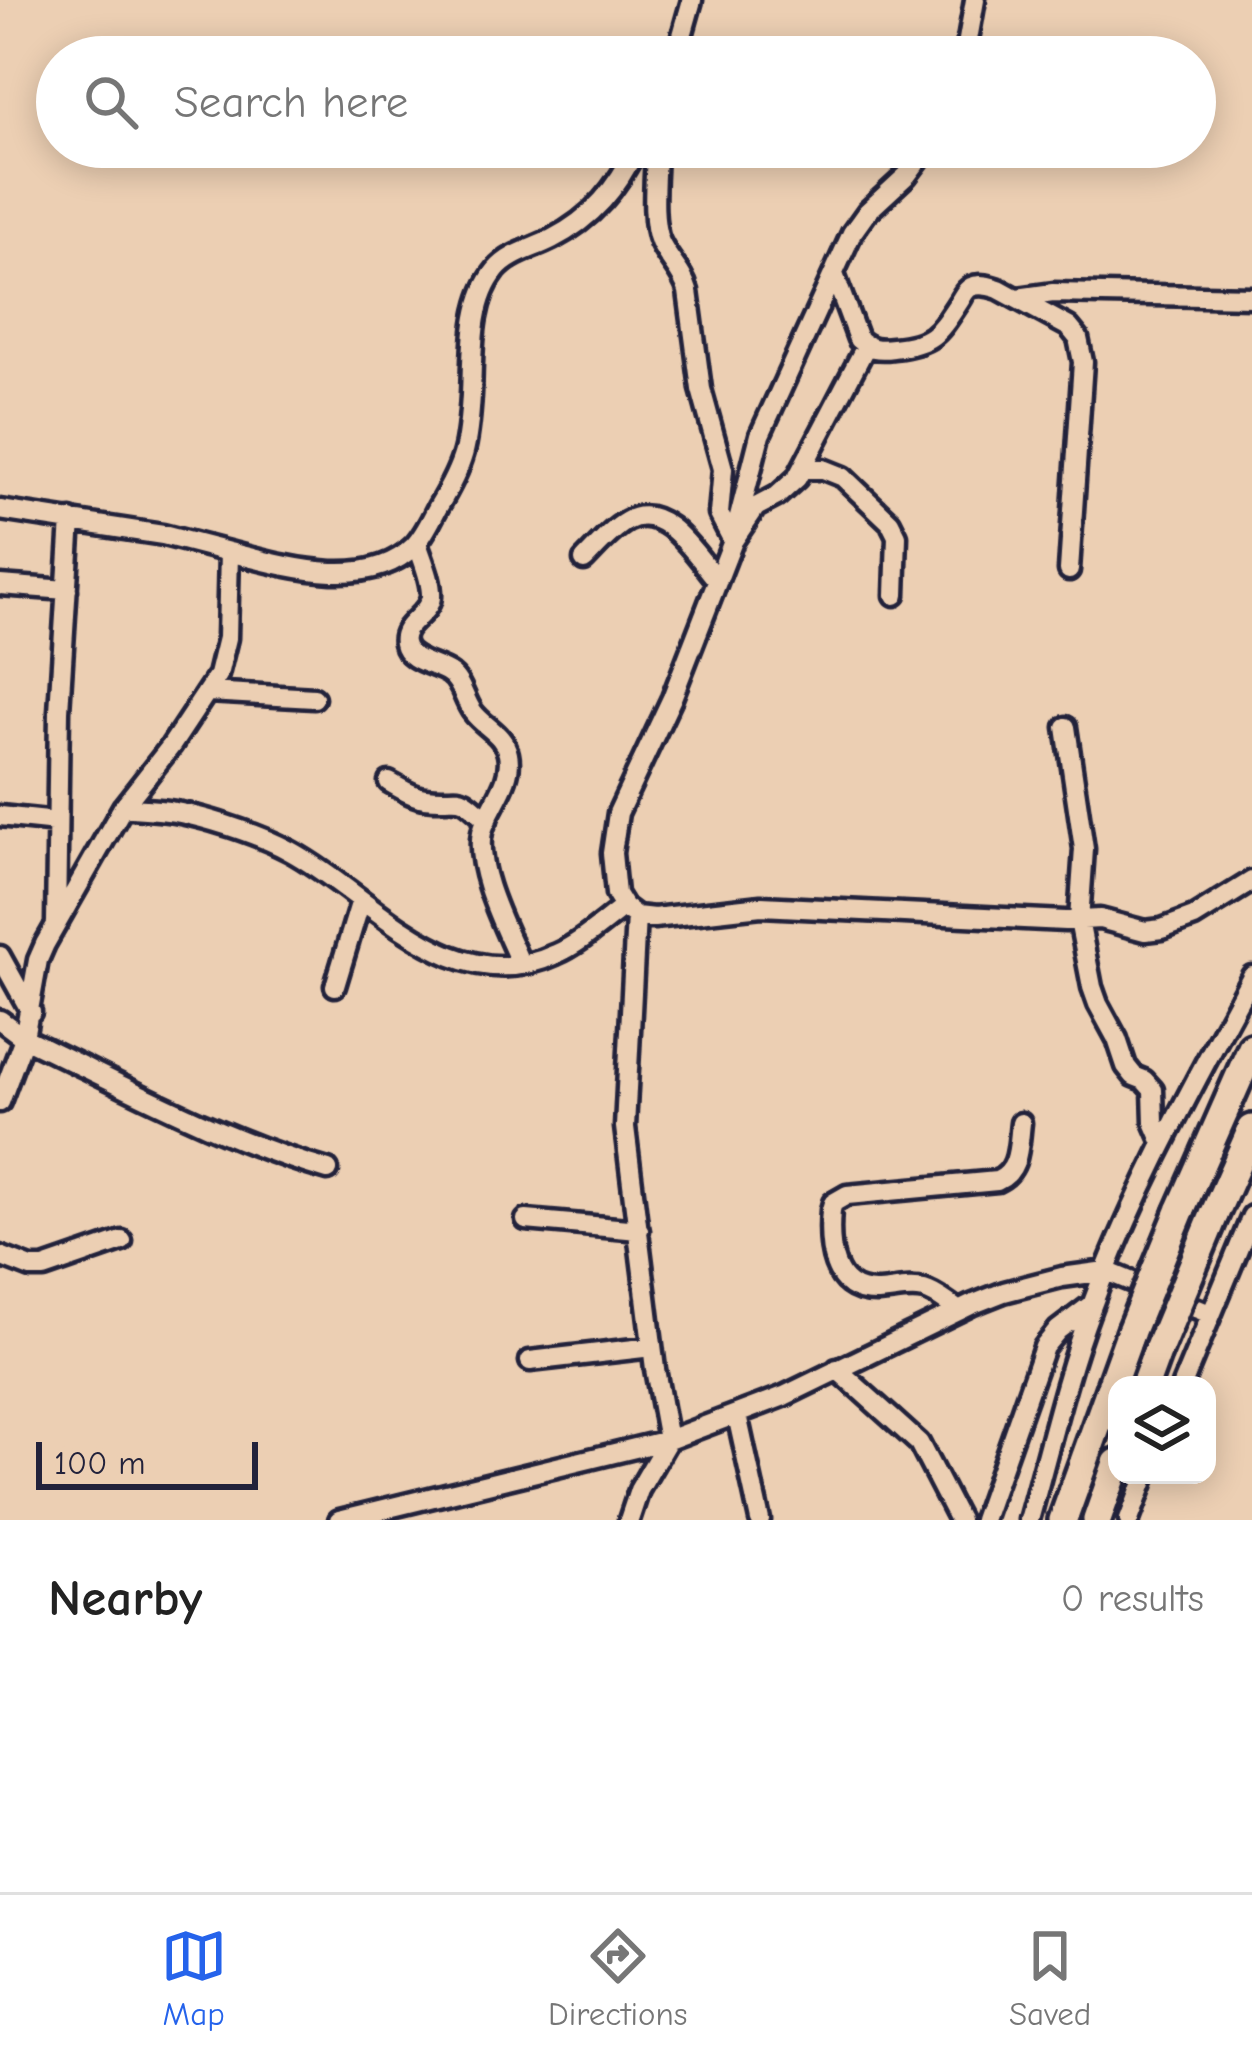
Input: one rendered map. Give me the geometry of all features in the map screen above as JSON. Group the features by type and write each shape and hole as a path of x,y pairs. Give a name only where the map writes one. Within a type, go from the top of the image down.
{"highway":[{"path":"1063,1520 1180,1211 1252,1048"},
{"path":"1148,1376 1252,1129"},
{"path":"1097,1520 1110,1484"}],"street":[{"path":"682,36 692,0"},
{"path":"969,36 975,0"},
{"path":"0,510 163,536 289,566 358,571 382,567 401,557 417,543 453,482 468,440 476,321 496,270 514,255 586,218 606,200 626,168"},
{"path":"656,168 657,235 688,291 701,389 723,469 719,514 733,541"},
{"path":"629,1520 639,1490 668,1440 625,1127 630,912 616,893 613,873 617,813 672,698 733,541 760,435 858,224 912,168"},
{"path":"834,274 858,339 878,350 929,341 974,286 992,285 1069,327 1082,348 1083,362 1069,570"},
{"path":"1017,298 1053,293 1252,297"},
{"path":"733,541 756,507 788,487 803,469 866,346"},
{"path":"803,469 824,469 843,477 890,522 897,536 895,595"},
{"path":"584,560 621,524 648,516 672,528 717,580"},
{"path":"56,925 59,710 71,520"},
{"path":"417,543 431,598 403,636 404,644 415,656 455,677 477,717 504,742 509,765 481,838 499,911 521,965"},
{"path":"0,1102 31,1012 38,960 123,807 218,675 227,638 229,552"},
{"path":"0,585 67,590"},
{"path":"208,692 314,698"},
{"path":"1066,727 1084,849 1079,920 1094,996 1129,1072 1153,1090 1154,1122 1163,1143"},
{"path":"389,782 421,798 466,800 487,820"},
{"path":"123,807 185,814 273,843 307,861 445,956 476,964 521,965 561,952 630,912 654,918 761,906 1112,921 1145,931 1194,917 1252,881"},
{"path":"0,816 57,822"},
{"path":"334,986 361,900"},
{"path":"0,956 31,1012"},
{"path":"1029,1520 1091,1305 1163,1143 1252,976"},
{"path":"0,1020 24,1038 210,1125 328,1170"},
{"path":"958,1310 923,1289 873,1293 841,1279 836,1270 833,1203 847,1195 1006,1178 1015,1163 1021,1123"},
{"path":"1186,1376 1252,1216"},
{"path":"526,1220 639,1230"},
{"path":"0,1256 44,1268 122,1240"},
{"path":"1231,1264 1252,1270"},
{"path":"340,1520 668,1440 737,1415 958,1310 1042,1282 1106,1271 1210,1315"},
{"path":"983,1520 1044,1347 1091,1305"},
{"path":"530,1361 652,1347"},
{"path":"837,1370 919,1443 959,1520"},
{"path":"737,1415 760,1520"},
{"path":"1129,1520 1143,1484"}]}
